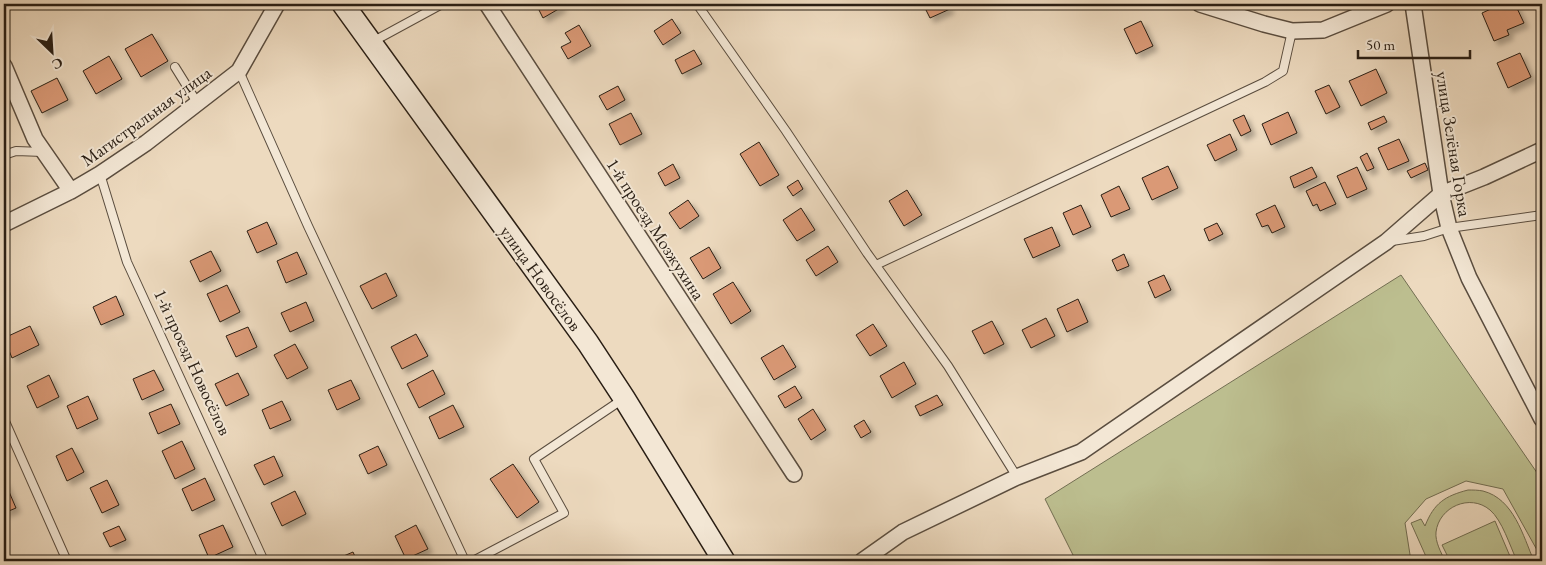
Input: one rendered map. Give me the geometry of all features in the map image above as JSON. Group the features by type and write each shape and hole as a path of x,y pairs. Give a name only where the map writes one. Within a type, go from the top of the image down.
{"street":[{"name":"Магистральная улица","path":"4,224 71,191 100,174 146,143 239,71 277,4"},
{"name":"улица Новосёлов","path":"343,4 588,343 724,561"},
{"name":"1-й проезд Мозжухина","path":"487,4 794,474"},
{"path":"1200,4 1292,31 1323,30 1387,4"},
{"name":"улица Зелёная Горка","path":"1413,4 1441,194 1449,228 1469,278 1542,419"},
{"path":"4,66 35,139 71,191"},
{"path":"862,561 903,532 1018,477 1081,452 1386,242 1441,194 1484,177 1542,150"}],"lane":[{"path":"372,42 442,4"},
{"path":"697,4 786,131 876,265 948,366 1018,477"},
{"path":"876,265 1265,82 1283,71 1292,31"},
{"path":"174,68 198,104"},
{"path":"239,71 308,226 465,561"},
{"path":"4,155 16,151 45,152"},
{"name":"1-й проезд Новосёлов","path":"100,174 127,262 264,561"},
{"path":"1386,242 1424,236 1449,228 1542,216"},
{"path":"473,561 564,513 534,459 624,398"},
{"path":"4,419 67,561"}],"green space":[{"path":"1401,275 1542,480 1542,559 1503,489 1466,481 1426,499 1405,523 1411,561 1076,561 1045,499"},
{"path":"1468,490 1483,491 1494,495 1510,510 1534,561 1517,561 1494,514 1482,505 1465,503 1449,510 1438,523 1436,539 1445,561 1428,561 1411,523 1421,519 1425,526 1436,506 1453,495"},
{"path":"1495,521 1512,561 1450,561 1442,545"}],"building":[{"path":"536,4 560,4 562,7 543,18"},
{"path":"923,4 947,4 950,9 930,18"},
{"path":"1502,4 1515,4 1524,23 1507,30 1509,35 1494,41 1482,13"},
{"path":"672,19 681,33 663,45 654,31"},
{"path":"1141,21 1153,46 1136,54 1124,29"},
{"path":"579,25 591,46 568,59 561,47 571,42 565,33"},
{"path":"152,34 168,61 141,77 125,49"},
{"path":"694,50 702,64 682,74 675,60"},
{"path":"1520,53 1531,77 1508,88 1497,63"},
{"path":"109,56 122,79 96,94 83,71"},
{"path":"1376,69 1387,93 1361,106 1349,81"},
{"path":"57,78 68,100 42,113 31,91"},
{"path":"1329,85 1340,107 1326,114 1315,91"},
{"path":"618,86 625,100 607,110 599,96"},
{"path":"1288,112 1297,133 1271,145 1262,124"},
{"path":"631,113 642,134 620,145 609,124"},
{"path":"1244,115 1251,131 1241,136 1233,120"},
{"path":"1384,116 1387,122 1371,130 1368,123"},
{"path":"1230,134 1237,150 1215,161 1207,145"},
{"path":"1399,139 1409,161 1388,170 1378,148"},
{"path":"759,142 779,175 760,186 740,154"},
{"path":"1367,153 1374,168 1367,171 1360,157"},
{"path":"1425,163 1428,170 1411,178 1407,171"},
{"path":"673,164 680,178 665,186 658,173"},
{"path":"1168,166 1178,188 1152,200 1142,178"},
{"path":"1312,167 1317,177 1294,188 1290,177"},
{"path":"1357,167 1367,189 1347,198 1337,176"},
{"path":"798,180 803,189 793,196 787,187"},
{"path":"1325,182 1336,204 1320,211 1317,204 1313,206 1306,191"},
{"path":"1119,186 1130,209 1111,217 1101,195"},
{"path":"907,190 922,215 904,226 889,201"},
{"path":"688,200 699,216 680,229 669,213"},
{"path":"1081,205 1091,227 1073,235 1063,213"},
{"path":"1275,205 1285,227 1272,233 1268,225 1262,227 1256,214"},
{"path":"801,208 815,230 797,241 783,220"},
{"path":"267,222 277,244 257,253 247,231"},
{"path":"1217,223 1223,234 1209,241 1204,229"},
{"path":"1052,227 1060,246 1033,258 1024,239"},
{"path":"828,246 838,262 816,276 806,260"},
{"path":"709,247 721,268 703,279 690,258"},
{"path":"211,251 221,271 200,282 190,261"},
{"path":"297,252 307,274 286,283 277,261"},
{"path":"1124,254 1129,266 1117,271 1112,260"},
{"path":"386,273 397,296 372,309 360,286"},
{"path":"1164,275 1171,290 1155,298 1148,282"},
{"path":"733,282 751,311 731,324 713,294"},
{"path":"227,285 240,312 220,322 207,294"},
{"path":"116,296 124,315 101,325 93,307"},
{"path":"1078,299 1088,322 1067,332 1057,309"},
{"path":"306,302 314,321 290,332 281,313"},
{"path":"1046,318 1055,336 1031,348 1022,330"},
{"path":"992,321 1004,344 984,354 972,331"},
{"path":"873,324 887,346 870,356 856,335"},
{"path":"30,326 39,345 12,358 4,338"},
{"path":"248,327 257,347 236,357 226,336"},
{"path":"416,334 428,356 402,369 391,347"},
{"path":"295,344 308,368 287,379 274,355"},
{"path":"783,345 796,367 774,380 761,358"},
{"path":"904,362 916,384 892,398 880,376"},
{"path":"154,370 164,390 142,400 133,379"},
{"path":"433,370 445,394 419,408 407,384"},
{"path":"238,373 249,395 226,406 215,384"},
{"path":"49,375 59,397 37,408 27,386"},
{"path":"351,380 360,399 337,410 328,390"},
{"path":"795,386 802,398 785,408 778,396"},
{"path":"937,395 943,405 920,416 915,406"},
{"path":"88,396 98,419 77,429 67,406"},
{"path":"282,401 291,420 270,429 262,410"},
{"path":"171,404 180,424 158,434 149,413"},
{"path":"453,405 464,427 439,439 429,417"},
{"path":"813,409 826,430 811,440 798,419"},
{"path":"864,420 871,432 861,438 854,426"},
{"path":"182,441 195,469 175,479 162,451"},
{"path":"378,446 387,465 368,474 359,455"},
{"path":"72,448 84,472 67,481 56,456"},
{"path":"274,456 283,476 264,485 254,465"},
{"path":"513,464 539,502 517,518 490,479"},
{"path":"205,478 215,500 192,511 182,489"},
{"path":"4,480 16,508 4,513"},
{"path":"107,480 119,505 102,513 90,488"},
{"path":"295,491 306,514 282,526 271,503"},
{"path":"223,525 233,547 209,558 199,535"},
{"path":"416,525 428,549 406,559 395,536"},
{"path":"119,526 126,540 110,547 103,533"},
{"path":"353,552 357,561 332,561"}]}
